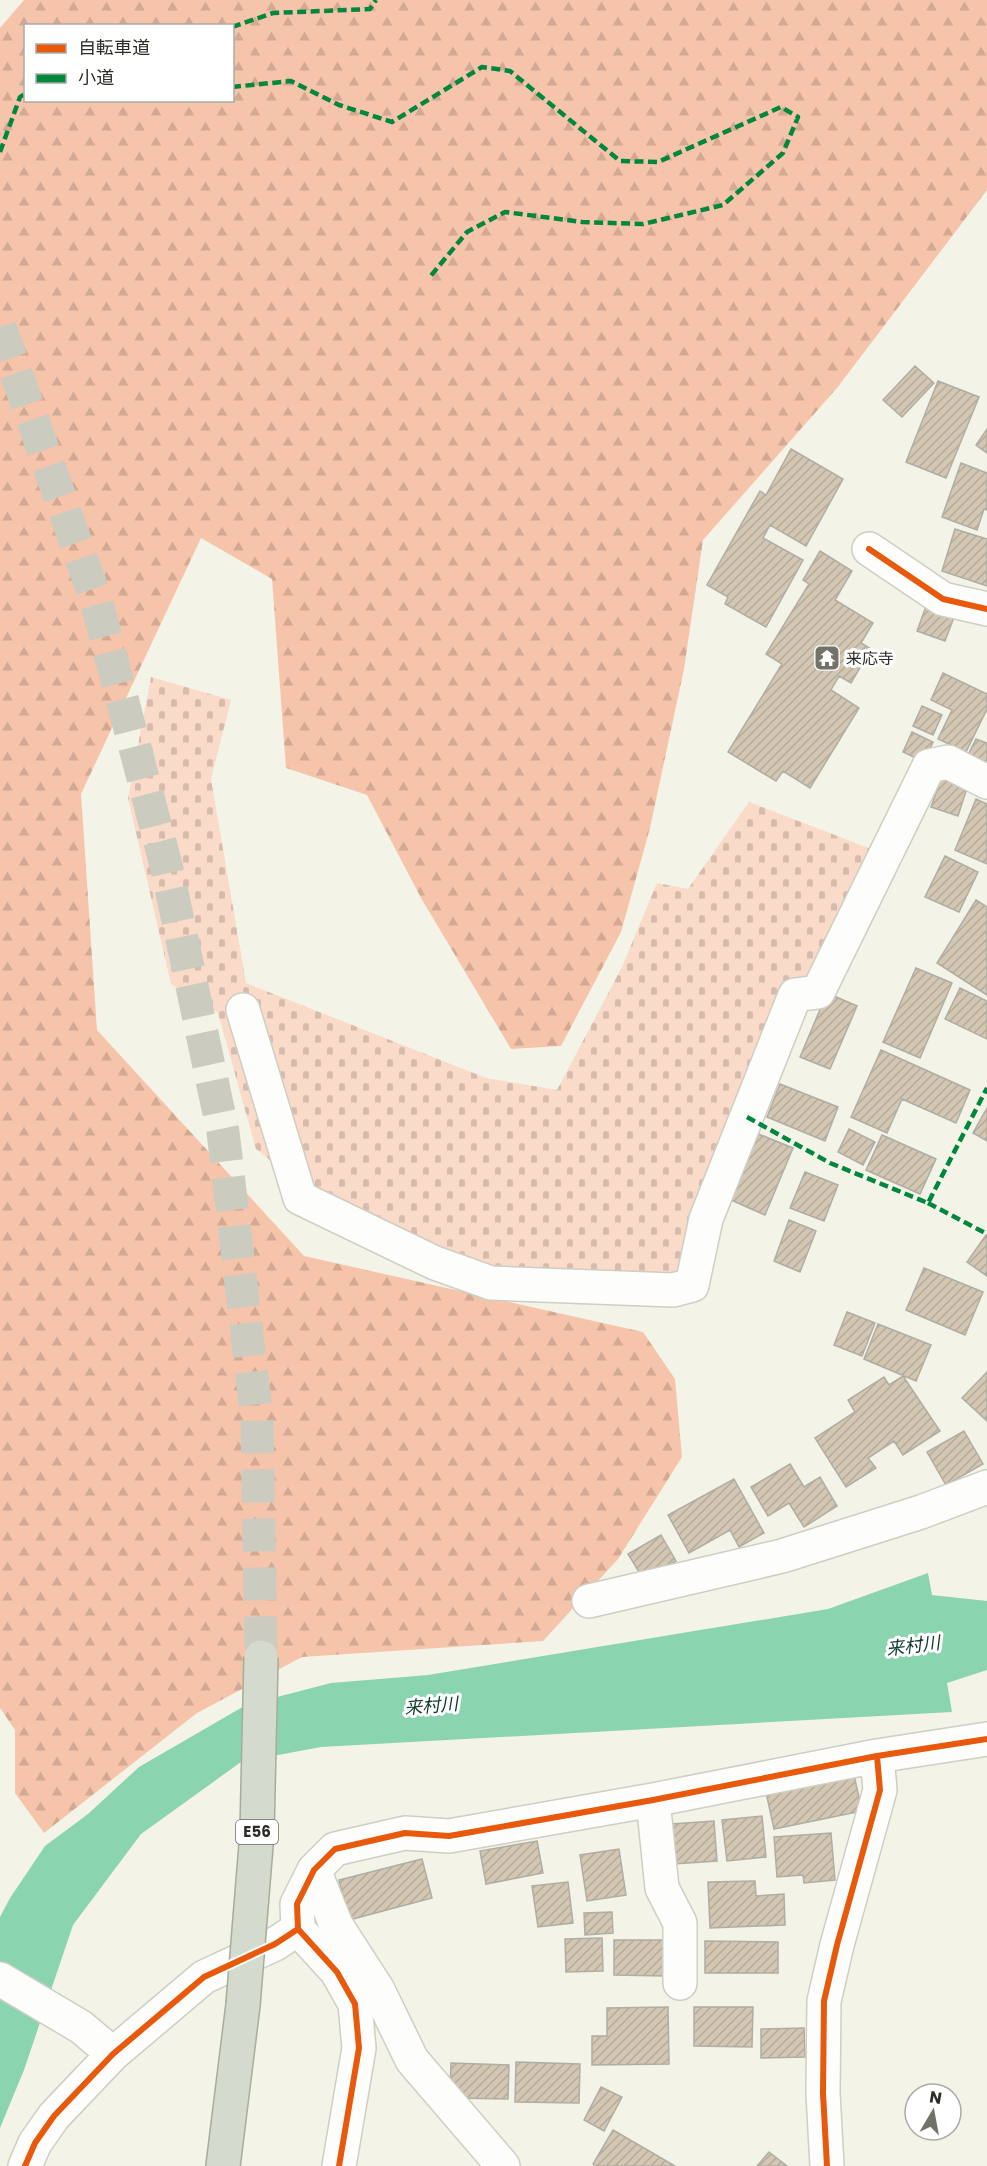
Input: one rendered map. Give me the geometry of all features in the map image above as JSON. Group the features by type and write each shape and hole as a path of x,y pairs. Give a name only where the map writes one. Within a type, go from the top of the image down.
{"highway":[{"name":"E56","path":"223,2166 243,2006 257,1833 261,1657"}],"street":[{"path":"869,549 943,599 987,609"},
{"path":"243,1010 300,1197 435,1263 491,1283 673,1290 692,1285 706,1219 795,995 818,992 929,766 948,762 987,782"},
{"path":"590,1601 782,1556 921,1512 987,1487"},
{"path":"339,2166 359,2048 355,2004 337,1972 298,1929 297,1904 314,1870 335,1849 405,1833 449,1836 653,1800 877,1756 987,1739"},
{"path":"826,2166 823,2094 824,2001 880,1790 877,1756"},
{"path":"653,1800 662,1888 680,1923 680,1983"},
{"path":"314,1870 336,1925 378,1990 412,2060 503,2166"},
{"path":"25,2166 35,2143 54,2116 113,2054 204,1977 275,1944 298,1929"},
{"path":"0,1979 81,2027 113,2054"}],"green space":[{"path":"24,0 987,0 987,190 837,388 703,540 684,669 650,828 621,932 561,1046 511,1049 421,898 367,795 286,768 272,579 201,538 81,794 97,1030 304,1256 643,1332 675,1379 682,1457 618,1559 543,1641 302,1657 197,1713 44,1833 15,1793 15,1730 0,1708 0,28"},
{"path":"151,677 231,700 211,779 246,983 486,1078 557,1090 622,967 657,883 688,889 749,802 871,849 685,1265 660,1283 442,1260 294,1179 256,1149 218,1013 171,984 128,798"}],"water":[{"name":"来村川","path":"928,1573 932,1595 987,1601 987,1670 947,1683 952,1712 321,1747 241,1762 141,1834 73,1925 24,2070 0,2128 0,1917 45,1846 88,1814 139,1767 246,1705 331,1683 428,1675 828,1609"}],"building":[{"path":"915,366 934,383 902,417 883,400"},
{"path":"938,381 979,397 946,478 906,462"},
{"path":"987,429 987,453 976,445"},
{"path":"791,449 843,479 806,546 770,525 763,538 803,560 766,627 725,604 728,597 707,585 760,491 766,495"},
{"path":"961,463 987,473 987,510 984,509 977,530 942,517"},
{"path":"955,529 987,539 987,586 942,571"},
{"path":"820,551 852,571 835,600 873,623 861,643 871,649 851,683 839,676 831,690 859,708 810,788 783,771 776,781 728,752 782,664 766,654 809,584 803,580"},
{"path":"928,601 956,612 945,641 917,631"},
{"path":"943,673 987,694 987,709 966,752 938,739 952,710 931,700"},
{"path":"922,706 942,715 933,735 913,726"},
{"path":"912,732 933,742 924,762 903,752"},
{"path":"976,739 987,743 987,766 967,757"},
{"path":"942,776 968,785 958,816 931,807"},
{"path":"976,799 987,804 987,864 955,850"},
{"path":"945,856 978,872 959,912 925,897"},
{"path":"976,900 987,907 987,995 937,963"},
{"path":"916,968 952,983 920,1058 883,1042"},
{"path":"960,988 987,1001 987,1039 945,1019"},
{"path":"827,993 857,1006 830,1069 800,1057"},
{"path":"881,1050 970,1090 956,1123 902,1099 887,1133 851,1117"},
{"path":"780,1084 838,1107 825,1141 767,1117"},
{"path":"987,1108 987,1141 973,1133"},
{"path":"849,1129 875,1142 863,1165 838,1152"},
{"path":"756,1133 793,1148 765,1215 729,1199"},
{"path":"882,1135 936,1159 920,1194 866,1170"},
{"path":"805,1172 838,1185 824,1221 790,1208"},
{"path":"789,1220 816,1231 800,1272 774,1261"},
{"path":"987,1235 987,1276 967,1262"},
{"path":"924,1268 983,1292 965,1335 906,1310"},
{"path":"847,1312 875,1323 862,1356 834,1345"},
{"path":"878,1324 931,1345 916,1381 864,1359"},
{"path":"987,1372 987,1421 962,1398"},
{"path":"903,1376 940,1431 903,1455 894,1441 868,1458 876,1468 846,1487 815,1438 855,1412 848,1400 884,1377 889,1385"},
{"path":"964,1431 983,1464 946,1485 927,1452"},
{"path":"790,1464 804,1487 820,1477 837,1506 804,1527 789,1503 768,1516 751,1487"},
{"path":"734,1479 764,1533 739,1547 730,1530 689,1553 668,1515"},
{"path":"661,1535 676,1561 644,1580 628,1554"},
{"path":"854,1775 862,1811 774,1829 766,1792"},
{"path":"762,1816 766,1857 727,1861 722,1820"},
{"path":"714,1821 717,1861 674,1864 671,1824"},
{"path":"831,1833 835,1880 804,1883 803,1875 777,1877 774,1837"},
{"path":"537,1841 543,1873 486,1884 480,1851"},
{"path":"619,1849 626,1895 587,1901 580,1855"},
{"path":"422,1859 432,1898 349,1920 339,1880"},
{"path":"755,1881 756,1896 784,1894 785,1925 710,1928 708,1882"},
{"path":"568,1882 573,1923 538,1927 532,1886"},
{"path":"612,1912 613,1933 585,1935 584,1913"},
{"path":"602,1938 603,1971 566,1972 565,1939"},
{"path":"614,1940 665,1940 665,1976 614,1975"},
{"path":"705,1941 778,1942 778,1973 705,1973"},
{"path":"668,2007 669,2064 592,2065 592,2036 607,2036 607,2008"},
{"path":"694,2007 753,2007 752,2047 694,2046"},
{"path":"804,2028 805,2057 761,2058 761,2029"},
{"path":"516,2062 580,2064 579,2103 515,2102"},
{"path":"451,2063 509,2065 508,2099 450,2098"},
{"path":"601,2087 622,2097 604,2131 584,2120"},
{"path":"613,2130 675,2166 596,2166 593,2164"},
{"path":"769,2152 787,2166 757,2166"}],"tunnel":[{"path":"0,327 96,600 167,869 223,1132 257,1419 261,1657"}],"marked path":[{"path":"234,26 273,13 370,9 376,0"},
{"path":"234,87 291,81 339,105 392,122 482,67 510,71 620,161 658,162 781,107 798,117 783,153 723,205 643,224 582,222 505,212 467,232 429,278"},
{"path":"0,152 20,97 24,94"},
{"path":"747,1117 830,1163 928,1203 987,1088"},
{"path":"928,1203 987,1234"}],"cycle path":[{"path":"869,549 943,599 987,609"},
{"path":"339,2166 359,2048 355,2004 337,1972 298,1929 297,1904 314,1870 335,1849 405,1833 449,1836 653,1800 877,1756 987,1739"},
{"path":"827,2166 823,2093 824,2001 837,1945 880,1790 877,1756"},
{"path":"25,2166 35,2143 54,2116 113,2054 204,1977 275,1944 298,1929"}],"place":[{"name":"来応寺","path":"827,658"}]}
